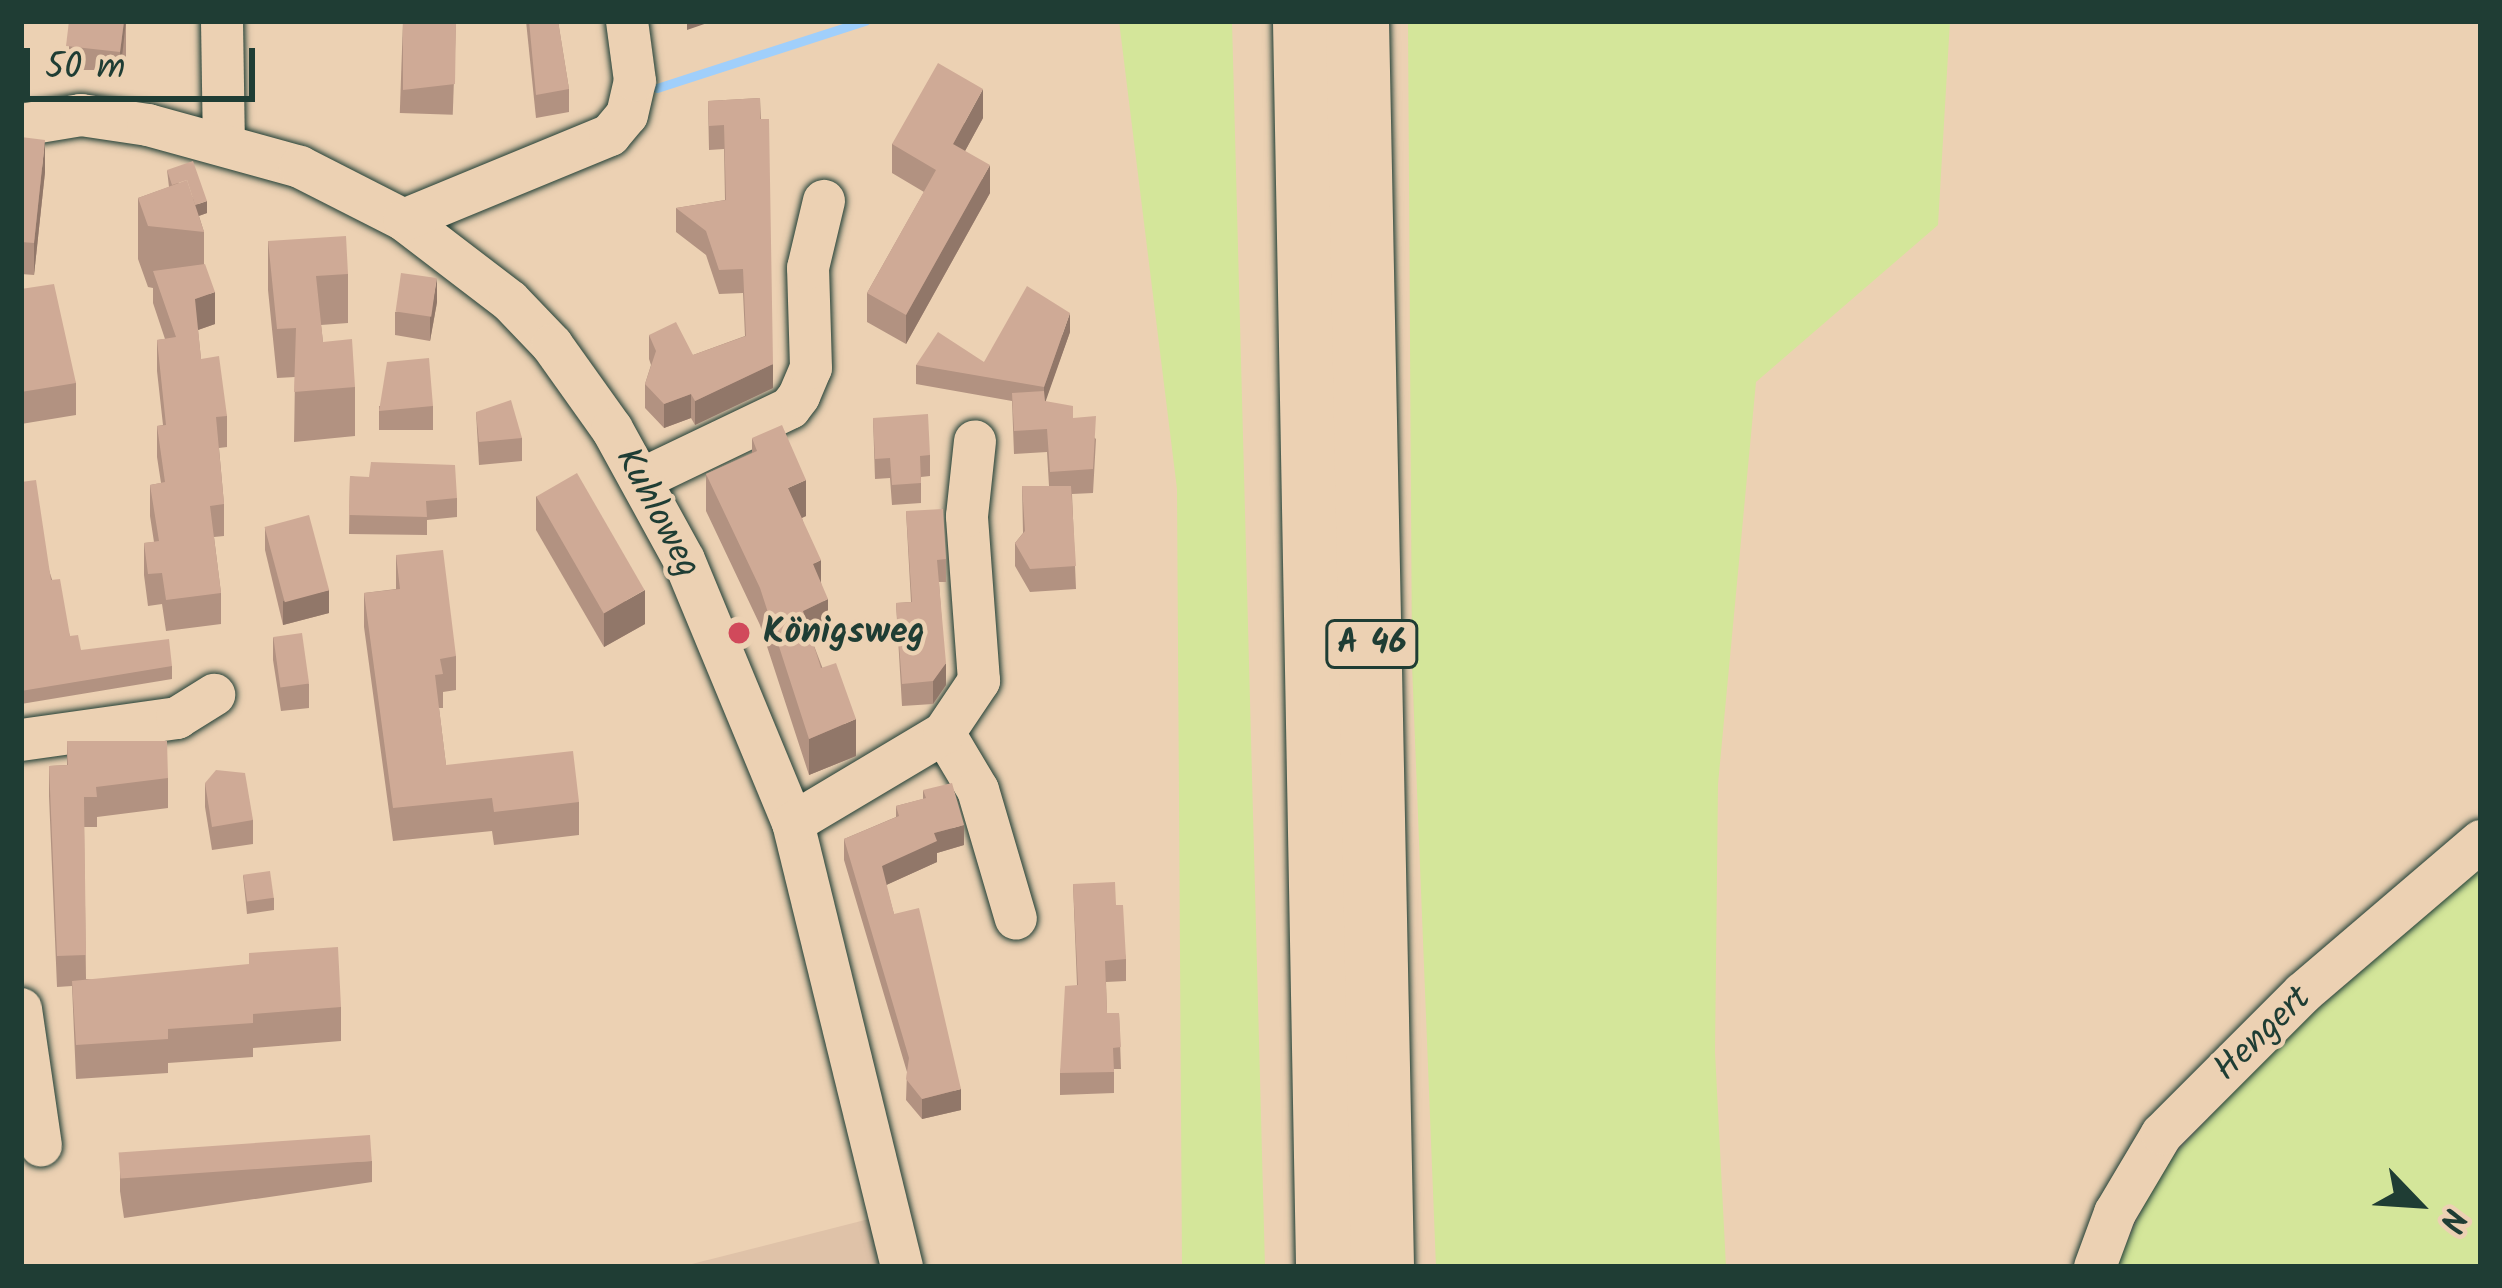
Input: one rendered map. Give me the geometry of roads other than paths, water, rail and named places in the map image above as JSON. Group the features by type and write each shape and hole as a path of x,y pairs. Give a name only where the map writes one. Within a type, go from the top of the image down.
{"highway":[{"name":"A 46","path":"1304,21 1327,1267"},
{"name":"A 46","path":"1358,21 1382,1267"}],"street":[{"path":"222,21 224,143"},
{"path":"404,220 610,135 627,115 635,81 627,21"},
{"name":"Kuhloweg","path":"21,124 81,116 224,143 300,167 404,220 510,302 552,345 641,479 721,643 794,823 902,1267"},
{"path":"641,479 790,408 799,396 811,368 808,268 824,201"},
{"path":"794,823 944,733 980,681 967,516 975,441"},
{"path":"21,740 177,718 214,695"},
{"path":"944,733 978,790 1016,919"},
{"name":"Hengert","path":"2095,1267 2114,1213 2162,1134 2303,993 2481,841"},
{"path":"21,1009 41,1146"}],"waterway":[{"path":"657,88 865,21"}],"place":[{"name":"Königsweg","path":"739,633"}]}
